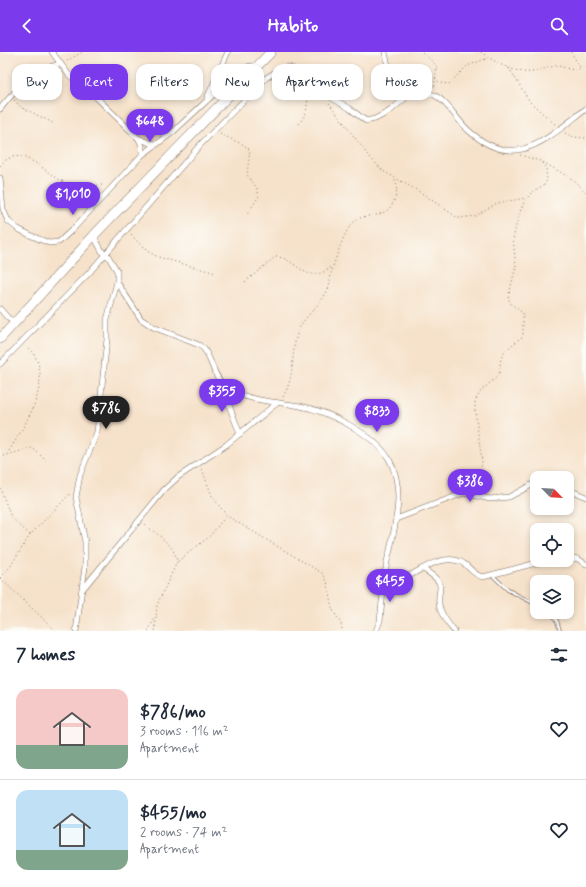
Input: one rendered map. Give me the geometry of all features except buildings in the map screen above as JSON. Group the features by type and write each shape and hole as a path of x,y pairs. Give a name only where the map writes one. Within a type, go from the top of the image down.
{"highway":[{"path":"260,64 268,53"},
{"path":"0,339 96,233 225,100"}],"street":[{"path":"52,52 59,64"},
{"path":"206,100 228,52"},
{"path":"385,52 388,64"},
{"path":"62,67 96,97 141,141 142,155"},
{"path":"0,364 104,255 217,127 266,78 272,74"},
{"path":"432,94 442,100 453,115 475,136 493,146 511,151 525,150 560,131 586,109"},
{"path":"0,109 10,95"},
{"path":"0,178 3,209 8,221 18,229 49,243 58,242 63,239 142,155 181,125 211,96"},
{"path":"335,100 349,108 366,121 375,119 394,109 404,100"},
{"path":"138,138 157,144"},
{"path":"76,631 85,566 85,542 76,497 97,432 107,339 107,320 117,282 117,271 114,264 108,256 104,255 96,240 96,233"},
{"path":"117,282 141,319 153,327 199,345 204,349 224,385 233,419 240,434"},
{"path":"0,309 15,323"},
{"path":"224,385 252,397 313,409 364,434 382,450 389,459 397,484 398,499 396,519 386,569 380,621 376,631"},
{"path":"81,591 164,490 178,477 240,434 279,403"},
{"path":"396,519 464,493 490,499 509,497 530,486"},
{"path":"574,492 586,497"},
{"path":"574,558 586,564"},
{"path":"386,569 388,579 398,582 423,569 450,560 463,563 479,576 492,575 530,565"},
{"path":"423,569 432,575 440,584 440,609 454,631"}],"lane":[{"path":"492,575 508,590 530,601"},
{"path":"555,619 560,631"}],"path":[{"path":"59,64 82,52"},
{"path":"422,52 437,66 432,94"},
{"path":"481,52 488,58 509,68 526,72 554,66 564,66 574,70 581,69 586,66"},
{"path":"571,52 581,69"},
{"path":"435,78 440,84 449,84 466,66 488,58"},
{"path":"509,68 530,102 552,121 560,131 572,137 586,138"},
{"path":"10,95 21,107 53,123"},
{"path":"299,124 308,108 308,100"},
{"path":"328,103 383,171 394,179 420,192 460,219 475,216 497,203 526,198 544,185 547,180 546,168 540,161"},
{"path":"217,127 221,136 244,145 250,150 247,175 257,188 259,196 246,216"},
{"path":"511,151 551,165 572,179 586,192"},
{"path":"0,166 7,159 18,156 28,159 68,184 83,187 114,186"},
{"path":"279,403 289,385 294,342 308,315 329,289 334,266 344,238 354,223 365,216 383,213 391,207 397,188 397,183 394,179"},
{"path":"475,496 481,476 482,462 475,410 476,401 481,391 499,375 501,358 506,350 523,336 522,314 511,304 508,298 516,266 514,234 520,211 526,198"},
{"path":"124,233 132,236 148,251 158,257 216,273"},
{"path":"245,282 276,257 281,258 304,272 313,274 325,272 334,266"},
{"path":"7,454 29,418 41,375 41,368 36,358 21,342"},
{"path":"0,457 31,448 46,461"},
{"path":"200,463 212,496 227,516 322,573 327,581 334,612 342,623 342,631"},
{"path":"56,631 0,578 10,567 30,536 78,487"},
{"path":"0,488 11,517 30,536"},
{"path":"155,631 157,606 177,562 209,537 227,516"},
{"path":"139,519 167,543 177,557 177,562"},
{"path":"148,631 155,618"}]}
